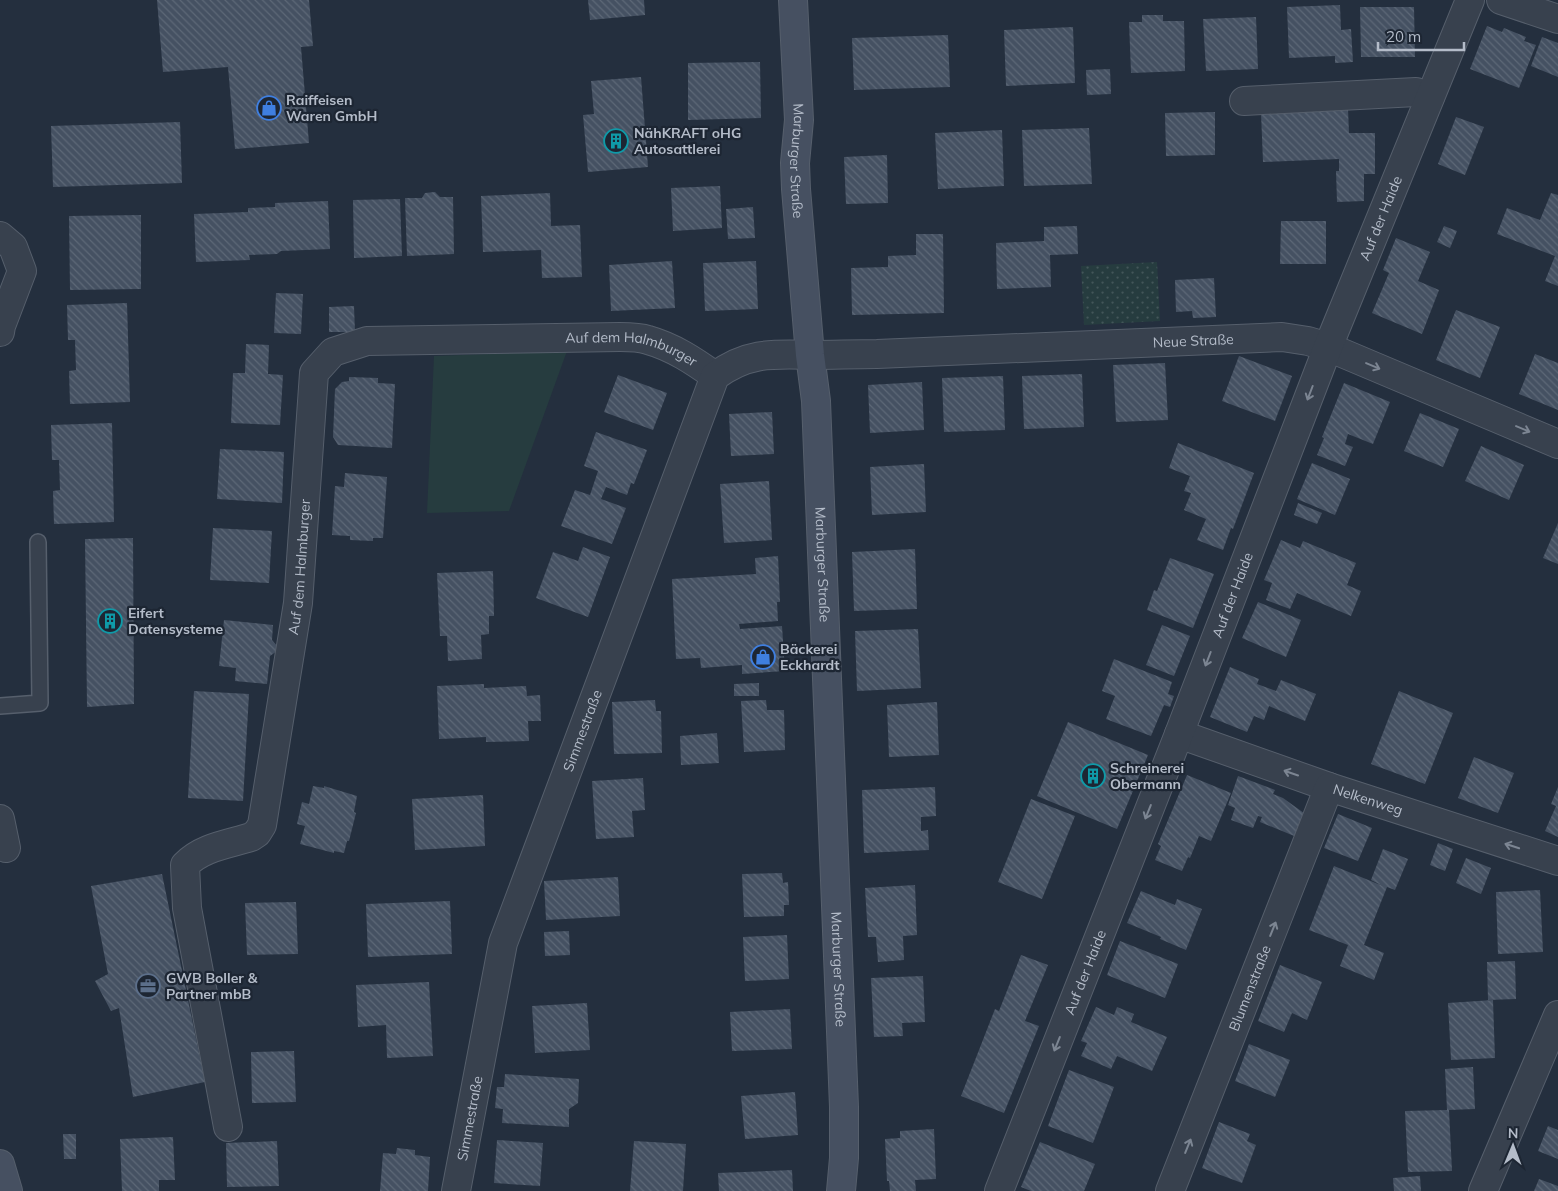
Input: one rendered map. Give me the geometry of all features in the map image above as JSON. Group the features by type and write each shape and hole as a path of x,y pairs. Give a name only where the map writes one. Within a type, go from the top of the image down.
{"street":[{"name":"Marburger Straße","path":"793,0 799,120 795,163 796,188 810,355 816,401 844,1107 844,1158 841,1191"},
{"name":"Auf der Haide","path":"998,1191 1179,734 1328,347 1470,0"},
{"path":"1501,0 1558,19"},
{"path":"1244,101 1416,92 1430,97"},
{"path":"0,236 13,247 22,271 0,332"},
{"name":"Auf dem Halmburger","path":"228,1127 187,908 185,865 197,855 207,850 251,837 262,826 298,603 314,373 333,352 367,341 620,336 646,339 670,348 691,359 715,376"},
{"name":"Neue Straße","path":"810,355 876,354 1282,337 1308,341 1328,347 1558,444"},
{"path":"715,376 728,366 746,358 766,355 810,355"},
{"name":"Simmestraße","path":"456,1191 503,943 715,376"},
{"name":"Nelkenweg","path":"1179,734 1330,787 1558,861"},
{"name":"Blumenstraße","path":"1170,1191 1330,787"},
{"path":"0,819 6,848"},
{"path":"1483,1191 1558,1015"},
{"path":"0,1164 8,1191"}],"lane":[{"path":"0,706 40,703 38,542"}],"green space":[{"path":"1157,262 1160,321 1084,325 1081,266"},
{"path":"567,351 509,511 427,513 434,356"}],"building":[{"name":"Raiffeisen Waren GmbH","path":"157,0 309,0 313,46 301,47 309,143 235,149 228,67 163,72"},
{"path":"588,0 644,0 645,15 590,20"},
{"path":"1340,5 1341,30 1351,29 1353,62 1335,63 1335,56 1289,58 1287,7"},
{"path":"1360,7 1414,7 1415,57 1361,57"},
{"path":"1142,15 1163,15 1163,21 1184,21 1185,71 1131,73 1129,22 1142,22"},
{"path":"1256,17 1258,69 1206,71 1203,19"},
{"path":"1487,26 1502,32 1504,28 1526,37 1524,41 1536,45 1519,88 1470,69"},
{"path":"1073,27 1075,83 1006,86 1004,30"},
{"path":"948,35 950,87 854,90 852,38"},
{"path":"1542,37 1558,43 1558,77 1531,66"},
{"path":"760,62 761,118 688,120 688,63"},
{"path":"1110,69 1111,94 1087,95 1086,70"},
{"name":"NähKRAFT oHG Autosattlerei","path":"641,77 648,167 588,172 583,115 594,114 591,81"},
{"path":"1348,109 1349,133 1375,133 1375,174 1364,174 1364,201 1337,202 1336,171 1339,171 1339,159 1263,162 1261,113"},
{"path":"1215,112 1215,155 1166,156 1165,113"},
{"path":"1456,117 1484,127 1465,175 1438,164"},
{"path":"180,122 182,183 53,187 51,126"},
{"path":"1089,128 1092,184 1024,186 1022,130"},
{"path":"1002,130 1004,186 938,189 935,133"},
{"path":"887,155 888,203 846,204 844,157"},
{"path":"720,186 722,228 673,231 671,188"},
{"path":"435,192 440,197 453,197 454,254 407,256 405,198 422,198 425,193"},
{"path":"550,193 551,226 580,225 582,277 542,278 541,250 483,252 481,196"},
{"path":"1551,193 1558,195 1558,286 1545,281 1555,256 1497,234 1507,208 1540,220"},
{"path":"400,199 402,256 354,258 353,200"},
{"path":"328,201 330,249 281,251 277,254 249,255 250,260 196,262 194,214 248,212 248,208 275,207 275,203"},
{"path":"753,207 755,238 728,239 726,209"},
{"path":"141,215 141,289 70,290 69,216"},
{"path":"1281,221 1326,221 1326,264 1280,264"},
{"path":"1077,226 1078,254 1050,255 1051,287 997,289 996,243 1044,241 1044,227"},
{"path":"1444,226 1457,231 1450,248 1437,242"},
{"path":"916,234 943,234 944,313 852,315 851,268 888,267 888,256 916,255"},
{"path":"1396,238 1430,252 1418,281 1439,290 1422,334 1372,313 1389,273 1383,270"},
{"path":"672,261 675,308 611,311 609,265"},
{"path":"756,261 758,309 705,311 703,263"},
{"path":"1214,278 1216,317 1193,318 1192,311 1176,312 1175,280"},
{"path":"276,293 303,294 301,334 274,333"},
{"path":"127,303 130,402 70,404 69,371 76,370 75,340 68,340 67,305"},
{"path":"354,306 355,332 329,332 329,307"},
{"path":"1456,310 1500,327 1480,378 1436,360"},
{"path":"246,344 269,345 268,374 283,375 280,425 231,423 233,373 245,373"},
{"path":"1535,354 1558,363 1558,410 1519,394"},
{"path":"1239,356 1292,376 1275,421 1222,401"},
{"path":"1165,363 1168,420 1116,422 1113,365"},
{"path":"1082,374 1084,427 1024,429 1022,376"},
{"path":"618,375 667,393 653,430 604,412"},
{"path":"1003,376 1005,430 944,432 942,378"},
{"path":"349,377 378,378 378,383 395,384 392,448 338,445 333,437 335,389 342,382 349,381"},
{"path":"922,382 924,430 870,433 868,385"},
{"path":"1344,383 1390,402 1373,444 1348,434 1345,444 1353,447 1345,466 1317,455 1324,438 1322,437"},
{"path":"772,412 774,454 731,456 729,414"},
{"path":"1420,413 1459,429 1443,467 1404,451"},
{"path":"112,423 114,522 54,524 53,491 60,490 59,460 52,460 51,425"},
{"path":"596,432 647,450 634,484 631,483 627,495 606,487 601,499 626,508 612,544 561,526 575,490 590,495 598,471 584,466"},
{"path":"1178,443 1254,473 1223,550 1197,540 1206,519 1184,510 1191,493 1184,491 1190,476 1169,468"},
{"path":"1481,446 1524,465 1509,500 1465,481"},
{"path":"220,449 284,452 282,503 217,499"},
{"path":"1312,463 1350,479 1335,515 1297,499"},
{"path":"924,464 926,512 872,515 870,467"},
{"path":"345,473 387,477 383,538 373,538 373,541 350,540 350,536 332,535 335,486 344,487"},
{"path":"769,481 772,540 724,543 720,484"},
{"path":"1298,503 1322,513 1317,524 1294,515"},
{"path":"1558,523 1558,564 1543,558"},
{"path":"213,528 272,531 269,583 210,580"},
{"name":"Eifert Datensysteme","path":"133,538 134,704 87,707 85,539"},
{"path":"1281,540 1300,548 1303,541 1356,563 1347,585 1361,591 1351,616 1297,593 1290,609 1266,600 1272,583 1264,580"},
{"path":"583,547 610,557 588,617 536,598 553,552 578,561"},
{"path":"915,549 917,609 854,611 852,552"},
{"path":"778,556 780,602 777,602 778,621 739,624 740,629 782,626 785,671 742,674 742,665 701,668 700,658 676,659 672,579 756,574 755,558"},
{"path":"1170,558 1214,574 1193,628 1147,610 1154,590 1157,591"},
{"path":"493,571 494,616 489,616 489,634 481,635 482,659 448,661 447,636 440,636 437,573"},
{"path":"1258,602 1301,620 1286,657 1242,638"},
{"path":"224,620 273,625 272,640 277,646 277,651 270,656 267,684 235,681 236,668 219,666"},
{"path":"1162,625 1190,636 1174,676 1146,665"},
{"path":"918,629 921,688 857,691 855,631"},
{"path":"1114,659 1172,682 1168,694 1174,696 1170,707 1164,705 1151,736 1106,719 1115,696 1102,691"},
{"path":"1230,667 1259,679 1257,684 1276,691 1281,680 1316,694 1305,721 1269,706 1264,720 1254,716 1247,732 1210,717"},
{"path":"759,683 759,696 734,696 734,684"},
{"path":"484,684 484,688 526,686 527,696 540,695 541,721 528,721 529,741 486,742 486,737 439,739 437,686"},
{"path":"194,691 249,694 243,801 188,798"},
{"path":"1399,691 1453,713 1425,784 1371,764"},
{"path":"655,700 656,711 661,711 662,753 614,754 612,702"},
{"path":"766,700 767,710 784,710 785,750 744,752 741,701"},
{"path":"937,702 939,755 889,757 887,705"},
{"name":"Schreinerei Obermann","path":"1068,722 1148,755 1117,829 1037,796"},
{"path":"717,733 719,763 681,765 680,736"},
{"path":"1474,757 1514,773 1498,813 1458,798"},
{"path":"1187,775 1231,793 1211,841 1199,836 1190,858 1188,857 1182,871 1155,860 1161,846 1158,844"},
{"path":"1238,776 1275,790 1273,794 1283,798 1308,816 1299,838 1260,822 1262,817 1258,816 1253,828 1231,820 1235,808 1228,805"},
{"path":"643,778 645,810 632,811 634,837 596,839 592,781"},
{"path":"313,786 324,788 324,786 357,796 354,812 356,813 344,853 334,851 334,853 300,844 305,826 297,824 302,802 309,804"},
{"path":"935,787 936,816 921,817 921,831 928,830 929,850 864,853 862,790"},
{"path":"1558,787 1558,837 1545,831 1556,806 1551,804"},
{"path":"483,795 485,846 415,850 412,799"},
{"path":"1031,799 1075,816 1042,899 998,882"},
{"path":"1338,814 1372,828 1358,861 1324,848"},
{"path":"1438,843 1453,849 1445,871 1430,865"},
{"path":"1383,849 1408,859 1395,890 1387,887 1364,945 1384,953 1374,980 1340,966 1348,945 1309,930 1334,866 1383,886 1371,880"},
{"path":"1466,858 1491,868 1481,894 1456,883"},
{"path":"782,873 783,883 788,882 789,905 784,905 784,916 744,917 742,874"},
{"path":"162,874 205,1082 133,1097 119,1008 111,1011 95,981 108,974 91,886"},
{"path":"618,877 620,916 546,920 544,881"},
{"path":"915,885 917,935 903,936 904,960 878,962 876,937 868,937 865,888"},
{"path":"1540,890 1543,952 1498,954 1496,892"},
{"path":"1141,891 1175,905 1177,899 1202,909 1186,950 1127,923"},
{"path":"450,901 452,954 368,957 366,904"},
{"path":"296,902 298,954 247,955 245,903"},
{"path":"569,931 570,955 545,956 544,932"},
{"path":"787,935 789,979 745,981 743,937"},
{"path":"1120,941 1178,964 1165,998 1107,975"},
{"path":"1021,955 1048,965 1025,1021 1039,1026 1004,1113 961,1096 995,1009 999,1011"},
{"path":"1515,961 1516,999 1488,1000 1487,962"},
{"path":"1280,965 1322,982 1307,1020 1292,1013 1284,1032 1258,1021"},
{"path":"923,976 925,1022 902,1023 903,1036 874,1037 871,978"},
{"path":"429,982 433,1056 387,1058 386,1025 358,1027 356,985"},
{"path":"1493,1000 1495,1058 1451,1060 1448,1003"},
{"path":"587,1003 590,1050 535,1053 532,1006"},
{"path":"1096,1007 1114,1015 1117,1007 1134,1014 1131,1022 1167,1037 1152,1071 1117,1056 1111,1069 1081,1056 1087,1043 1081,1041"},
{"path":"790,1009 792,1049 732,1051 730,1012"},
{"path":"1249,1044 1290,1060 1275,1097 1235,1081"},
{"path":"294,1051 296,1102 252,1103 251,1052"},
{"path":"1473,1067 1475,1109 1449,1110 1452,1171 1408,1172 1405,1111 1447,1110 1445,1069"},
{"path":"1069,1070 1114,1087 1093,1143 1048,1126"},
{"path":"505,1074 579,1079 578,1103 569,1109 569,1127 502,1123 503,1109 495,1108 497,1087 504,1087"},
{"path":"795,1092 798,1135 745,1139 741,1096"},
{"path":"1219,1122 1250,1134 1247,1141 1256,1145 1242,1183 1202,1168"},
{"path":"1548,1126 1558,1130 1558,1159 1538,1151"},
{"path":"934,1129 936,1179 915,1180 916,1191 890,1191 889,1181 887,1181 885,1139 900,1138 900,1131"},
{"path":"63,1134 76,1134 76,1159 64,1159"},
{"path":"173,1137 175,1180 159,1180 159,1191 122,1191 120,1139"},
{"path":"497,1140 543,1143 540,1186 494,1183"},
{"path":"277,1141 279,1186 227,1187 226,1143"},
{"path":"634,1141 686,1144 683,1191 630,1191"},
{"path":"1040,1142 1095,1164 1084,1191 1031,1191 1021,1187"},
{"path":"397,1148 415,1150 415,1155 430,1157 428,1191 380,1191 383,1153 396,1154"},
{"path":"792,1170 793,1191 719,1191 718,1173"},
{"path":"1420,1176 1421,1191 1394,1191 1393,1178"},
{"path":"1539,1179 1558,1186 1558,1191 1534,1191"}],"place":[{"name":"Raiffeisen Waren GmbH","path":"269,108"},
{"name":"NähKRAFT oHG Autosattlerei","path":"616,141"},
{"name":"Eifert Datensysteme","path":"110,621"},
{"name":"Bäckerei Eckhardt","path":"763,657"},
{"name":"Schreinerei Obermann","path":"1093,776"},
{"name":"GWB Boller & Partner mbB","path":"148,986"}]}
